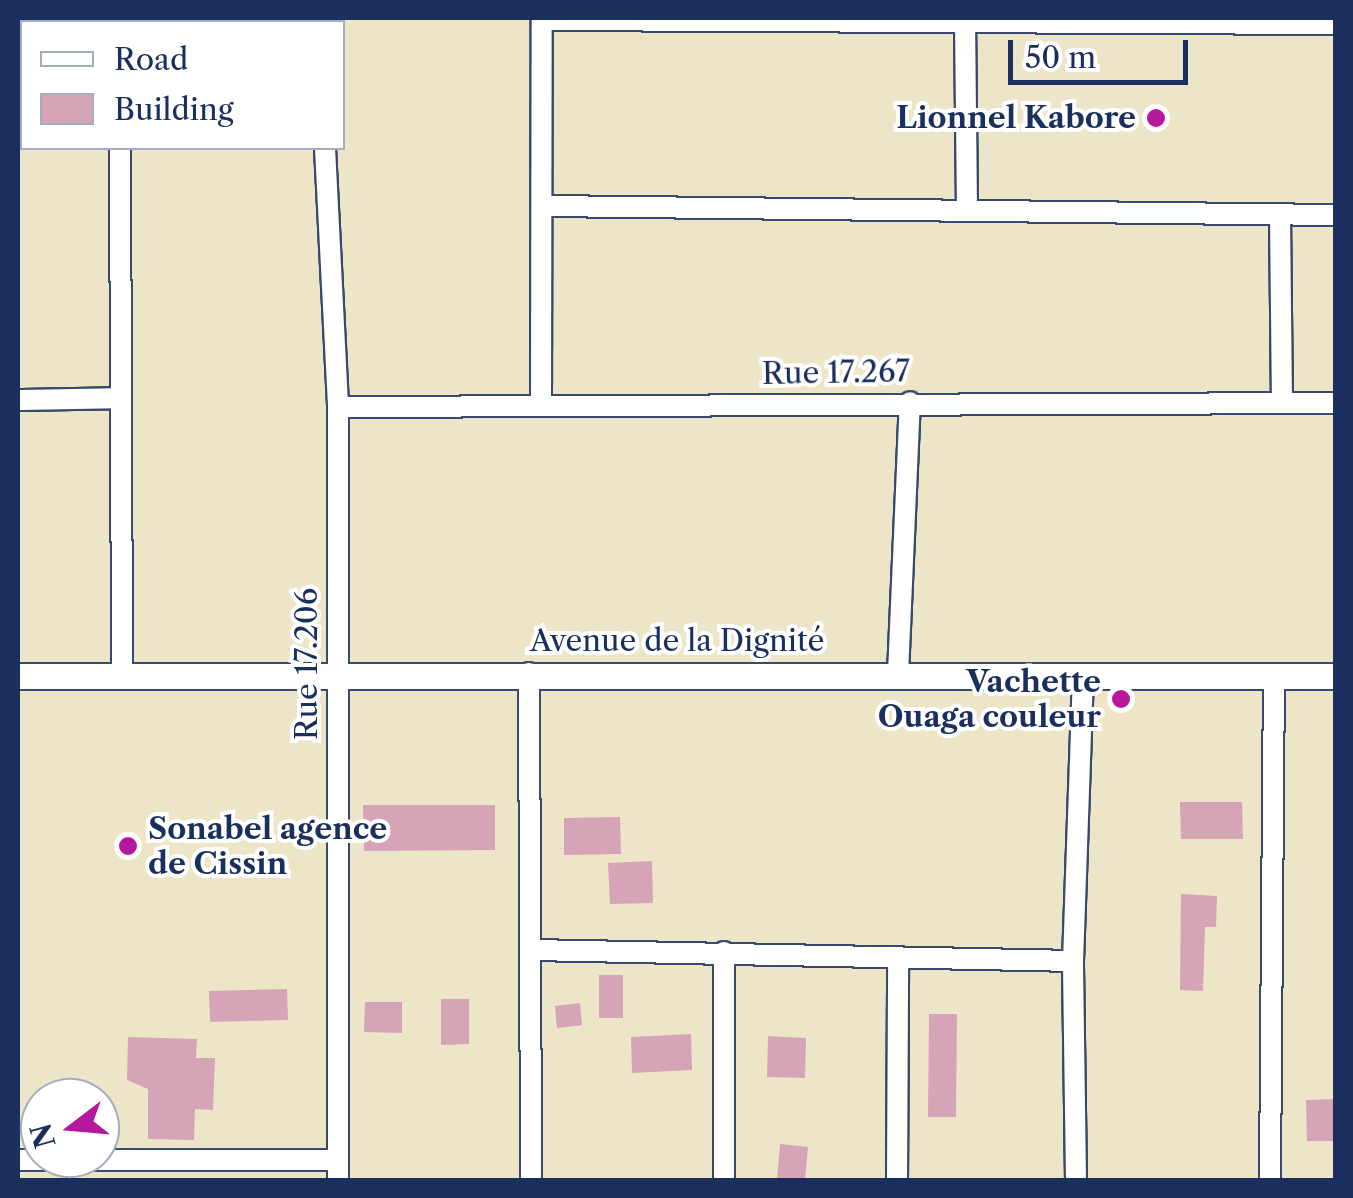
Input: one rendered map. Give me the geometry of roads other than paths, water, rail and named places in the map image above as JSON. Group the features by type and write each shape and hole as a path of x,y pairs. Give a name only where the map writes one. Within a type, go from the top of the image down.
{"street":[{"path":"542,406 542,18 1336,24"},
{"path":"965,19 967,211"},
{"path":"120,150 122,675"},
{"name":"Rue 17.206","path":"325,150 338,407 338,1170"},
{"path":"542,206 1336,215"},
{"path":"1280,215 1282,403"},
{"path":"18,400 118,398"},
{"path":"898,674 910,402"},
{"name":"Rue 17.267","path":"338,407 1336,403"},
{"path":"529,673 531,1180"},
{"path":"1076,1180 1073,960 1083,674"},
{"path":"1270,1180 1274,674"},
{"name":"Avenue de la Dignité","path":"18,676 1336,676"},
{"path":"532,950 1073,960"},
{"path":"724,952 724,1180"},
{"path":"897,1180 898,958"},
{"path":"18,1160 338,1170"}],"place":[{"name":"Lionnel Kabore","path":"1156,118"},
{"name":"Vachette Ouaga couleur","path":"1121,699"},
{"name":"Sonabel agence de Cissin","path":"128,846"}]}
